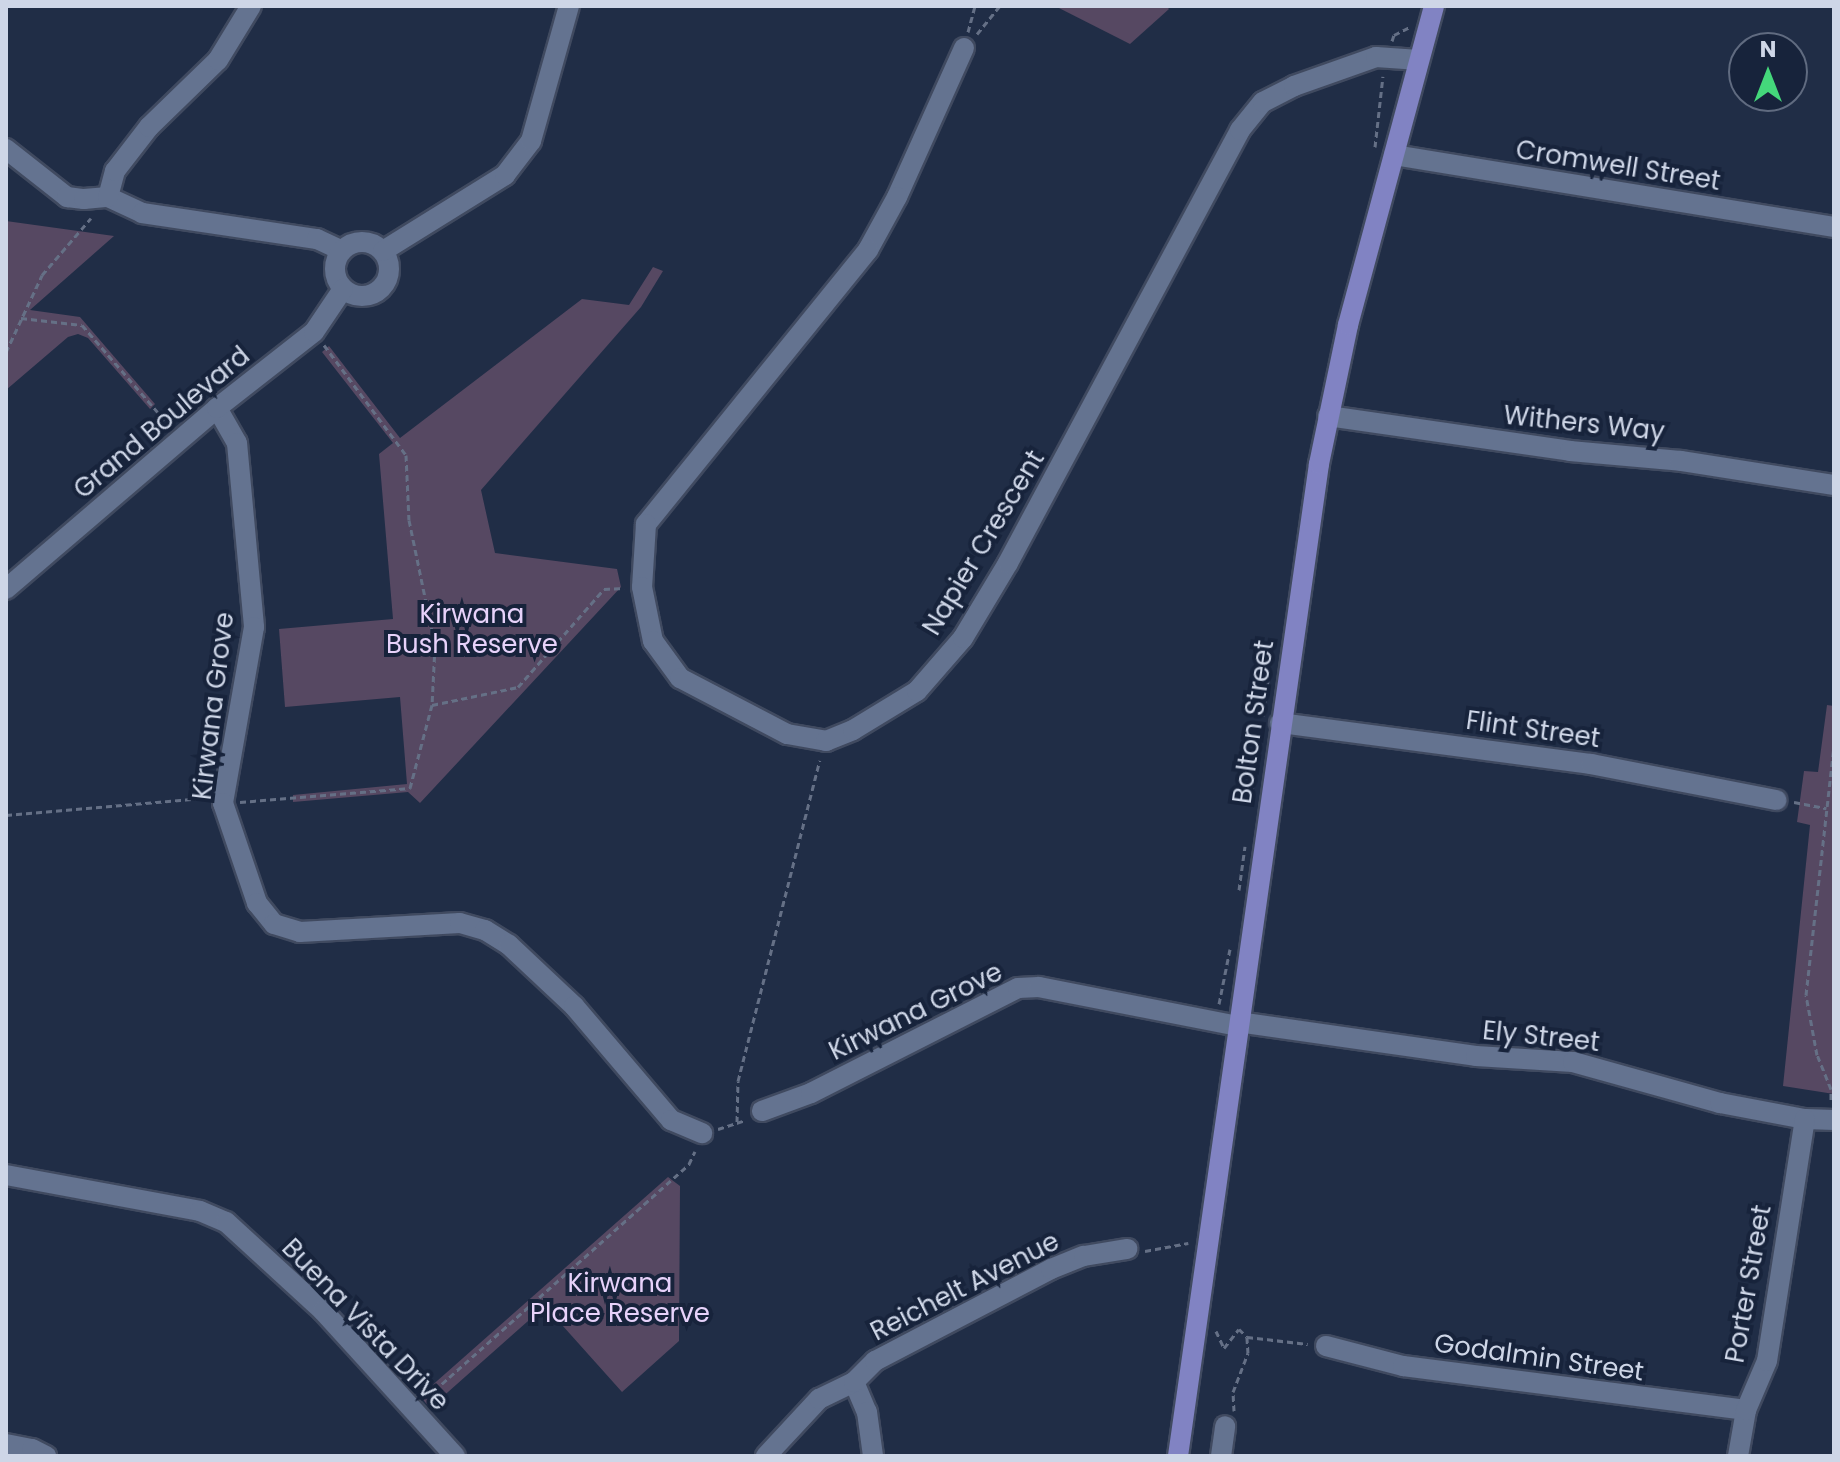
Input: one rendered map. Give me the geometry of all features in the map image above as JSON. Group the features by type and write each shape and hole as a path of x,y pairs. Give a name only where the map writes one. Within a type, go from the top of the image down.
{"main road":[{"name":"Bolton Street","path":"1178,1456 1303,559 1328,416 1348,325 1434,6"}],"street":[{"path":"108,197 115,171 149,127 218,60 251,6"},
{"path":"383,251 505,175 531,141 569,6"},
{"path":"826,741 787,734 680,678 653,641 642,587 646,524 868,250 897,197 964,48"},
{"name":"Napier Crescent","path":"826,741 853,730 917,691 963,638 1008,563 1240,130 1263,102 1294,86 1376,57 1419,60"},
{"path":"6,149 67,197 108,197 142,213 317,239 341,250"},
{"name":"Cromwell Street","path":"1394,155 1834,227"},
{"path":"354,242 370,242 383,251 389,263 388,277 381,288 369,295 355,295 343,289 335,277 335,263 341,250 354,242"},
{"name":"Grand Boulevard","path":"6,589 217,408 314,332 343,289"},
{"name":"Kirwana Grove","path":"217,408 237,443 254,627 223,803 257,903 274,924 300,932 460,923 485,930 509,945 574,1006 671,1120 702,1133"},
{"name":"Withers Way","path":"1328,416 1570,451 1681,461 1834,485"},
{"name":"Flint Street","path":"1280,723 1578,762 1777,800"},
{"name":"Kirwana Grove","path":"762,1111 811,1093 1018,988 1039,987 1238,1024"},
{"name":"Ely Street","path":"1238,1024 1476,1056 1573,1062 1720,1103 1805,1119 1833,1120"},
{"name":"Porter Street","path":"1738,1456 1746,1410 1767,1361 1805,1119"},
{"name":"Buena Vista Drive","path":"6,1175 200,1211 226,1222 323,1311 455,1456"},
{"name":"Reichelt Avenue","path":"766,1456 819,1399 854,1382 875,1361 1051,1269 1084,1256 1127,1249"},
{"name":"Godalmin Street","path":"1326,1346 1403,1366 1746,1410"},
{"path":"854,1382 867,1412 873,1456"},
{"path":"1221,1456 1225,1426"},
{"path":"6,1444 32,1449 46,1456"}],"path":[{"path":"964,48 975,6"},
{"path":"964,48 1000,6"},
{"path":"6,352 42,275 108,197"},
{"path":"21,318 82,325 181,439"},
{"path":"6,815 210,798 223,803 410,788 432,705 435,646 409,520 406,455 314,332"},
{"path":"432,705 518,687 604,589 642,587"},
{"path":"737,1123 738,1081 826,741"},
{"path":"1833,1120 1831,1089 1817,1055 1806,995 1834,747"},
{"path":"1777,800 1826,808"},
{"path":"413,1410 689,1164 702,1133 737,1123 762,1111"},
{"path":"1127,1249 1134,1252 1162,1250 1208,1241"},
{"path":"1198,1305 1213,1324 1224,1348 1239,1329 1247,1337 1326,1346"},
{"path":"1225,1426 1234,1420 1233,1392 1248,1353 1247,1337"}],"green space":[{"path":"1055,6 1166,6 1169,9 1130,44"},
{"path":"6,221 114,236 30,310 80,317 155,404 150,409 88,338 78,334 68,337 6,390"},
{"name":"Kirwana Bush Reserve","path":"653,267 663,271 641,307 481,490 495,553 617,569 621,587 420,803 408,792 293,802 293,795 407,784 400,697 285,707 279,629 393,619 379,454 393,443 322,352 329,346 400,438 582,299 629,305"},
{"path":"1827,705 1834,706 1834,1094 1783,1086 1810,825 1797,822 1804,771 1818,772"},
{"name":"Kirwana Place Reserve","path":"668,1177 680,1186 679,1341 622,1392 545,1306 430,1408 420,1396"}]}
